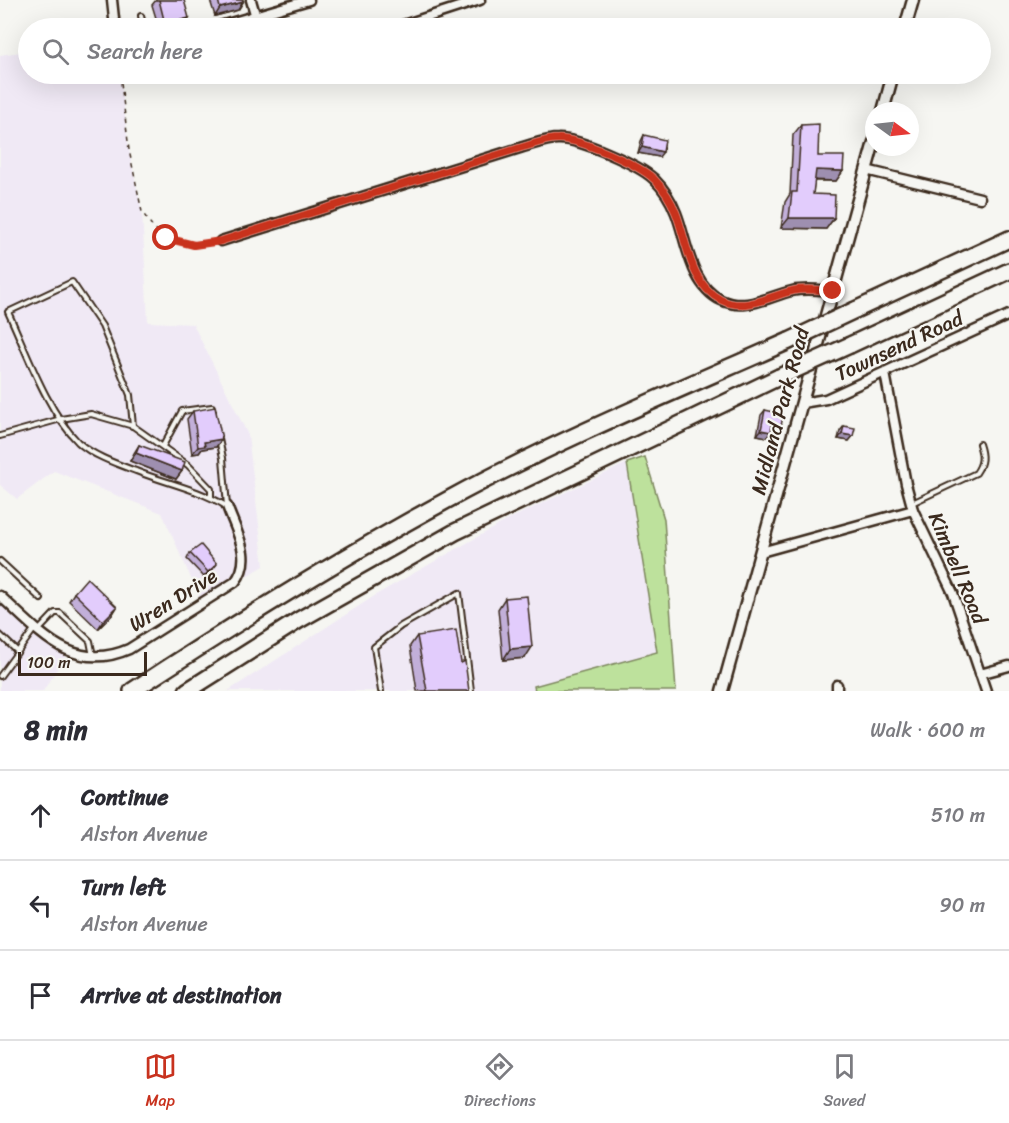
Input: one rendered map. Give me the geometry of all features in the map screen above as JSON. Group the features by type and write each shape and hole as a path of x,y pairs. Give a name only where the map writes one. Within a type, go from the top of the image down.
{"highway":[{"path":"132,691 297,586 452,498 600,425 1009,239"},
{"path":"187,691 299,620 455,532 779,377 1009,271"}],"street":[{"path":"111,0 114,18"},
{"path":"251,0 256,16"},
{"path":"249,18 309,0"},
{"path":"425,18 480,0"},
{"path":"908,18 913,0"},
{"path":"885,102 890,84"},
{"path":"221,241 523,147 559,138 605,152 652,177 666,193 676,214 688,256 698,274 708,289 722,300 744,304 763,302 792,291 812,289 833,291"},
{"name":"Midland Park Road","path":"722,691 870,156"},
{"path":"866,170 980,198"},
{"name":"Townsend Road","path":"802,403 826,399 1009,315"},
{"name":"Kimbell Road","path":"885,373 912,506 953,593 986,691"},
{"name":"Kimbell Road","path":"761,552 912,506"},
{"name":"Wren Drive","path":"0,596 37,629 68,652 93,657 114,656 129,650 235,582 243,570 245,559 227,507"},
{"path":"980,674 1009,666"}],"lane":[{"path":"133,426 130,395 102,326 72,282 8,312 55,412 79,442 95,454 211,497 227,507"},
{"path":"163,446 182,411 212,407 214,417"},
{"path":"0,436 60,419 91,414 133,426 188,465 211,489 211,497"},
{"path":"219,438 227,507"},
{"path":"912,506 976,473 982,455 979,444"},
{"path":"0,561 41,599"},
{"path":"381,691 374,647 401,626 459,593 471,691"},
{"path":"0,676 17,651 55,613 60,613 86,637 92,647 93,657"},
{"path":"0,635 17,651"}],"path":[{"path":"121,84 129,150 142,212 153,227 166,238 194,245 221,241"}],"shaded area":[{"path":"18,52 18,84 121,84 129,150 142,212 148,322 193,324 248,435 264,566 202,603 162,513 54,471 17,499 0,485 0,55"},
{"path":"627,463 657,653 535,686 535,691 228,691 379,593 509,519"},
{"path":"0,596 68,652 43,691 0,691"}],"green space":[{"path":"645,457 664,519 676,691 535,691 534,686 657,652 627,463"}],"building":[{"path":"159,0 184,0 189,18 164,18"},
{"path":"218,0 243,0 243,2 220,8"},
{"path":"819,124 818,156 844,156 843,171 816,170 813,194 835,195 834,218 789,218 792,192 797,192 801,125"},
{"path":"644,135 665,140 663,152 642,147"},
{"path":"215,407 222,439 204,442 205,446 198,447 193,411"},
{"path":"765,410 783,414 781,427 772,425 771,432 761,430"},
{"path":"844,426 855,428 853,436 842,434"},
{"path":"139,445 185,462 182,471 136,453"},
{"path":"201,545 217,564 208,572 190,553"},
{"path":"87,578 117,607 103,621 74,593"},
{"path":"527,596 532,647 510,649 505,598"},
{"path":"456,630 461,663 465,661 469,691 427,691 417,636"}],"route":[{"path":"166,238 194,245 221,241 523,147 559,138 605,152 652,177 666,193 676,214 688,256 698,274 708,289 722,300 744,304 763,302 792,291 812,289 833,291"}]}
